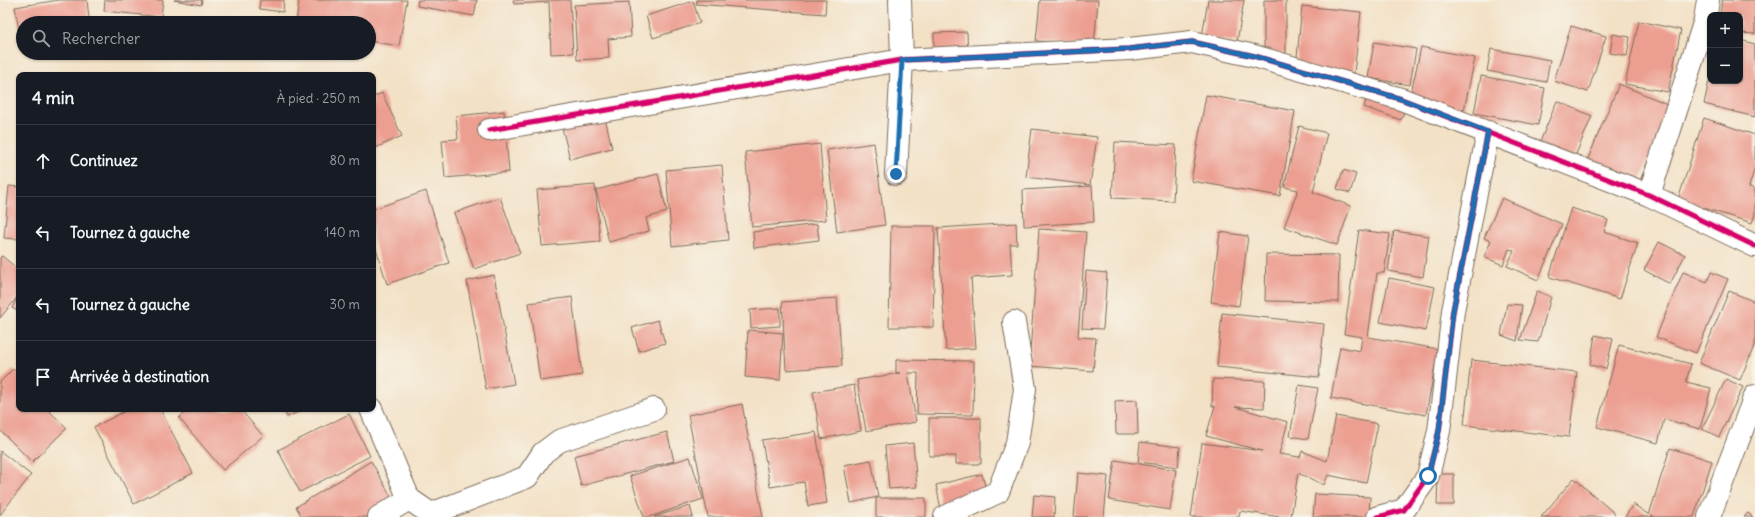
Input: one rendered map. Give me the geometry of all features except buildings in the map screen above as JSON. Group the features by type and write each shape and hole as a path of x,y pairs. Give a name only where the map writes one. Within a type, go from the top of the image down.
{"street":[{"path":"896,174 902,60 900,0"},
{"path":"1649,195 1705,20 1708,0"},
{"path":"489,130 902,60 1129,49 1192,42 1254,56 1401,99 1649,195 1755,246"},
{"path":"1378,517 1404,510 1428,476 1439,431 1453,311 1488,132"},
{"path":"945,517 998,492 1017,443 1025,389 1014,322"},
{"path":"1709,517 1755,396"},
{"path":"372,412 409,499 431,516 527,477 543,453 559,441 654,409"},
{"path":"379,517 409,499"}],"cycle path":[{"path":"489,130 902,60 1129,49 1192,42 1254,56 1401,99 1649,195 1755,246"},
{"path":"1378,517 1404,510 1428,476 1439,431 1453,311 1488,132"}],"route":[{"path":"896,174 902,60 1129,49 1192,42 1254,56 1401,99 1488,132 1453,311 1439,431 1428,476"}]}
